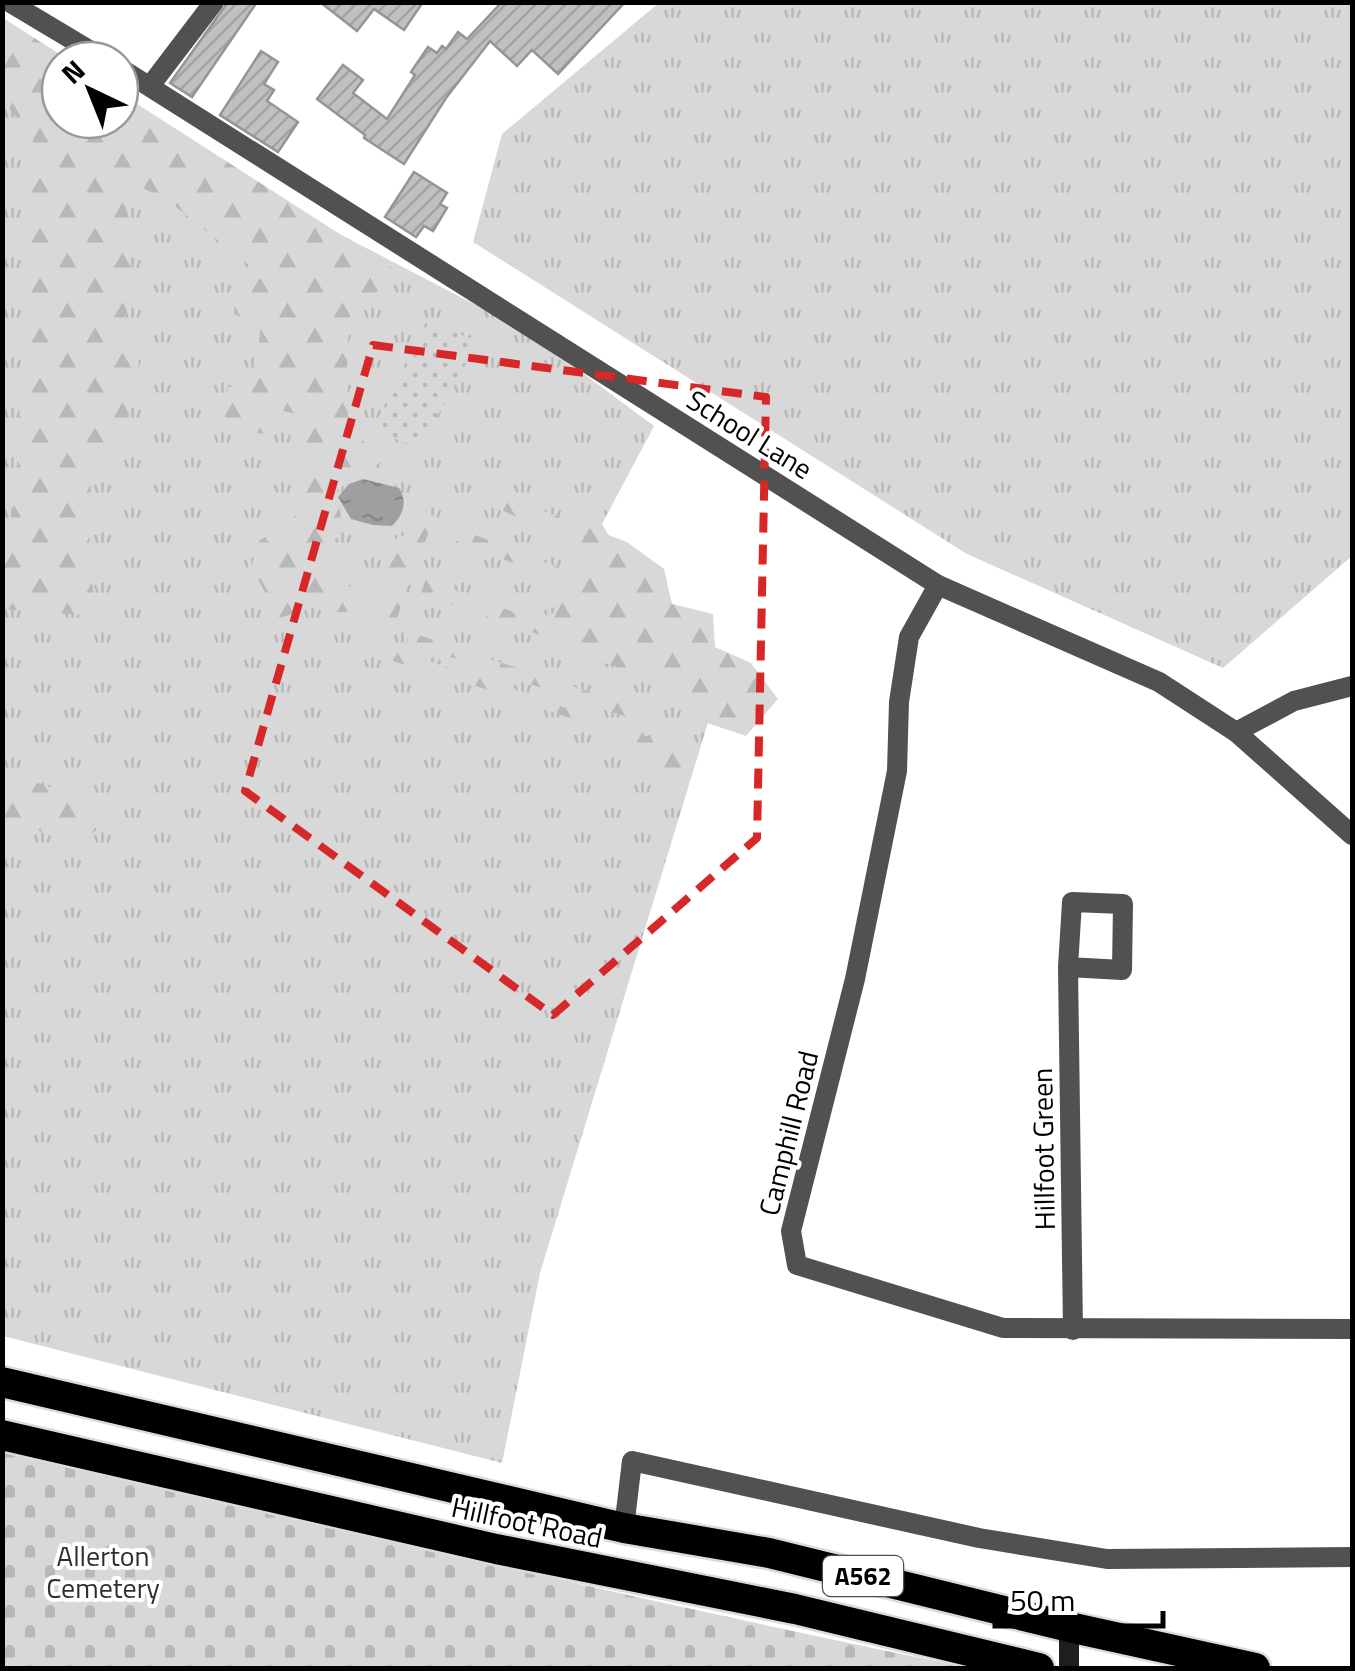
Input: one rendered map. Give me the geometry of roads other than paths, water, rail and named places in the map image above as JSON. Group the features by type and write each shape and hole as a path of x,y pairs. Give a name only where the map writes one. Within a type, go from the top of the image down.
{"highway":[{"name":"Hillfoot Road","path":"2,1382 624,1528 770,1553 1069,1627 1255,1668"},
{"name":"Hillfoot Road","path":"2,1435 496,1550 795,1609 1039,1668"}],"street":[{"path":"9,2 73,40"},
{"path":"150,86 214,2"},
{"name":"School Lane","path":"140,80 938,585 1159,682 1236,732 1352,836"},
{"name":"Camphill Road","path":"938,585 909,637 899,702 897,771 856,979 791,1231 797,1264 1003,1328 1352,1329"},
{"path":"1236,732 1294,700 1352,686"},
{"name":"Hillfoot Green","path":"1068,967 1072,1330"},
{"name":"Hillfoot Road","path":"624,1528 632,1460 979,1538 1107,1559 1352,1556"},
{"path":"1069,1627 1069,1668"}],"water":[{"path":"363,479 399,488 403,508 392,526 351,519 338,497 349,484"}],"park label":[{"name":"Allerton Cemetery","path":"103,1571"}]}
